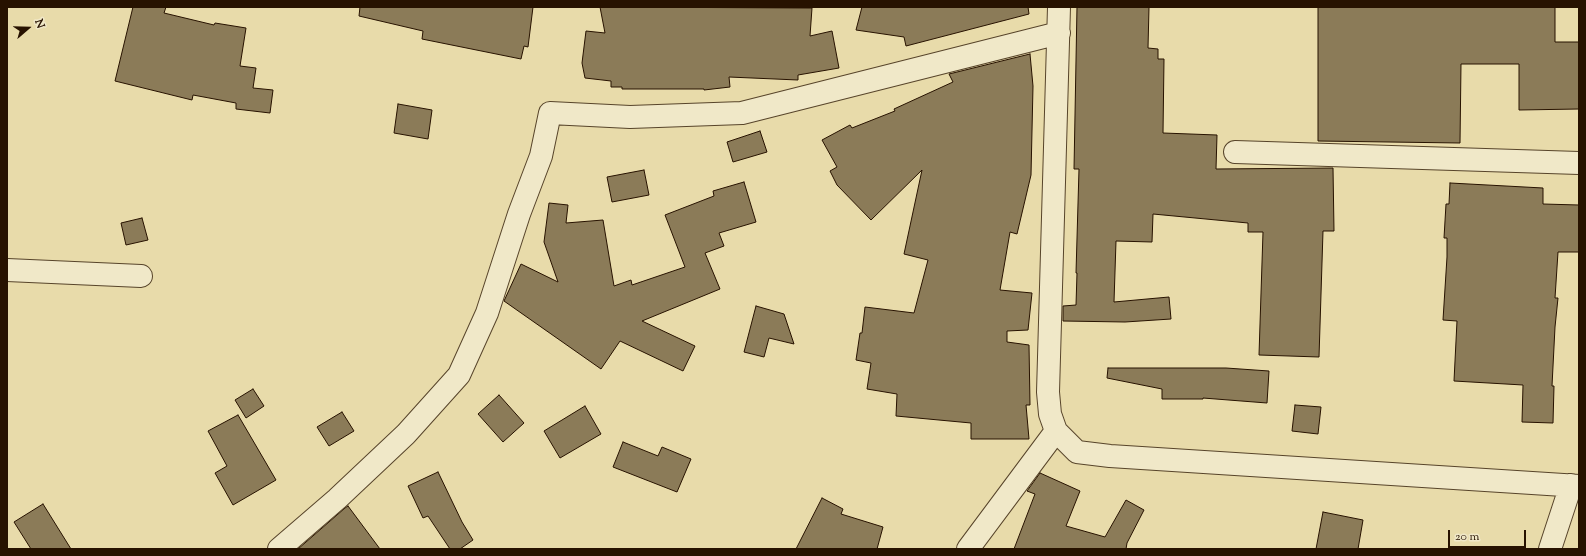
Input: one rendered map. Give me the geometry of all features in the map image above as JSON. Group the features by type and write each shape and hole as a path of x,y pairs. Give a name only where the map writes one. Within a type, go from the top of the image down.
{"street":[{"path":"1059,7 1048,392 1050,414 1056,431 1077,452 1110,456 1575,486 1550,549"},
{"path":"279,549 337,499 406,434 459,375 487,313 519,214 541,156 550,114 630,117 742,113 1059,33"},
{"path":"1235,152 1579,163"},
{"path":"7,270 141,276"},
{"path":"968,549 1056,431"}],"building":[{"path":"133,7 166,7 164,13 214,25 215,23 246,28 240,66 256,68 253,88 273,90 270,113 236,109 236,103 193,95 192,100 115,81"},
{"path":"360,7 533,7 528,47 524,46 521,59 422,39 423,31 359,16"},
{"path":"600,7 812,8 810,36 832,31 839,68 798,75 798,80 729,77 730,87 704,90 622,89 622,87 611,87 611,81 585,78 582,63 586,31 605,33"},
{"path":"862,7 1028,7 1029,14 906,46 904,37 856,30"},
{"path":"1077,7 1149,7 1148,48 1158,49 1158,59 1164,59 1163,133 1217,135 1216,169 1333,168 1334,231 1323,231 1319,357 1259,355 1263,232 1248,232 1248,223 1153,214 1152,242 1116,241 1114,302 1169,297 1171,319 1125,322 1063,321 1063,306 1076,305 1079,169 1074,169"},
{"path":"1318,7 1555,7 1555,42 1579,42 1579,109 1519,110 1519,64 1461,64 1460,143 1318,141"},
{"path":"1030,54 1033,86 1031,175 1017,234 1010,232 1000,290 1032,293 1028,330 1007,331 1007,342 1029,345 1030,405 1026,405 1029,439 971,439 971,423 896,416 897,394 867,389 871,363 856,360 860,333 862,333 865,307 914,313 928,260 904,254 922,170 871,220 837,185 830,171 837,167 822,140 850,125 852,128 895,111 894,109 953,82 949,74"},
{"path":"398,104 432,110 428,139 394,133"},
{"path":"760,131 767,152 733,162 727,142"},
{"path":"644,170 649,195 612,202 607,177"},
{"path":"744,182 756,222 719,233 724,246 705,253 720,289 642,321 695,346 683,371 620,341 601,369 504,301 521,264 558,282 544,242 549,203 568,205 566,223 603,220 614,286 631,280 632,285 685,267 665,215 714,196 713,191"},
{"path":"1450,183 1543,188 1543,204 1579,205 1579,252 1558,252 1555,298 1558,298 1552,386 1554,386 1553,423 1522,422 1523,385 1454,381 1457,321 1443,320 1447,257 1447,238 1444,238 1446,204 1449,204"},
{"path":"142,218 148,240 126,245 121,223"},
{"path":"756,306 784,314 794,344 769,338 764,357 744,352"},
{"path":"1108,368 1226,368 1269,371 1267,403 1203,398 1162,399 1162,389 1107,378"},
{"path":"253,389 264,406 246,418 235,400"},
{"path":"499,395 524,423 503,442 478,414"},
{"path":"1295,405 1321,407 1318,434 1292,431"},
{"path":"585,406 601,434 560,458 544,431"},
{"path":"342,412 354,431 329,446 317,427"},
{"path":"238,415 276,480 233,505 215,473 227,466 208,431"},
{"path":"623,442 658,456 662,447 691,459 677,492 613,467"},
{"path":"438,472 462,522 473,540 460,549 450,549 428,516 423,518 408,486"},
{"path":"1040,473 1080,491 1066,526 1105,537 1126,500 1144,510 1127,543 1126,549 1014,549 1035,494 1027,491"},
{"path":"822,498 843,509 841,514 883,527 877,549 796,549"},
{"path":"43,504 71,549 31,549 14,522"},
{"path":"348,506 380,549 298,549 345,508"},
{"path":"1323,512 1363,520 1358,549 1316,549"}]}
